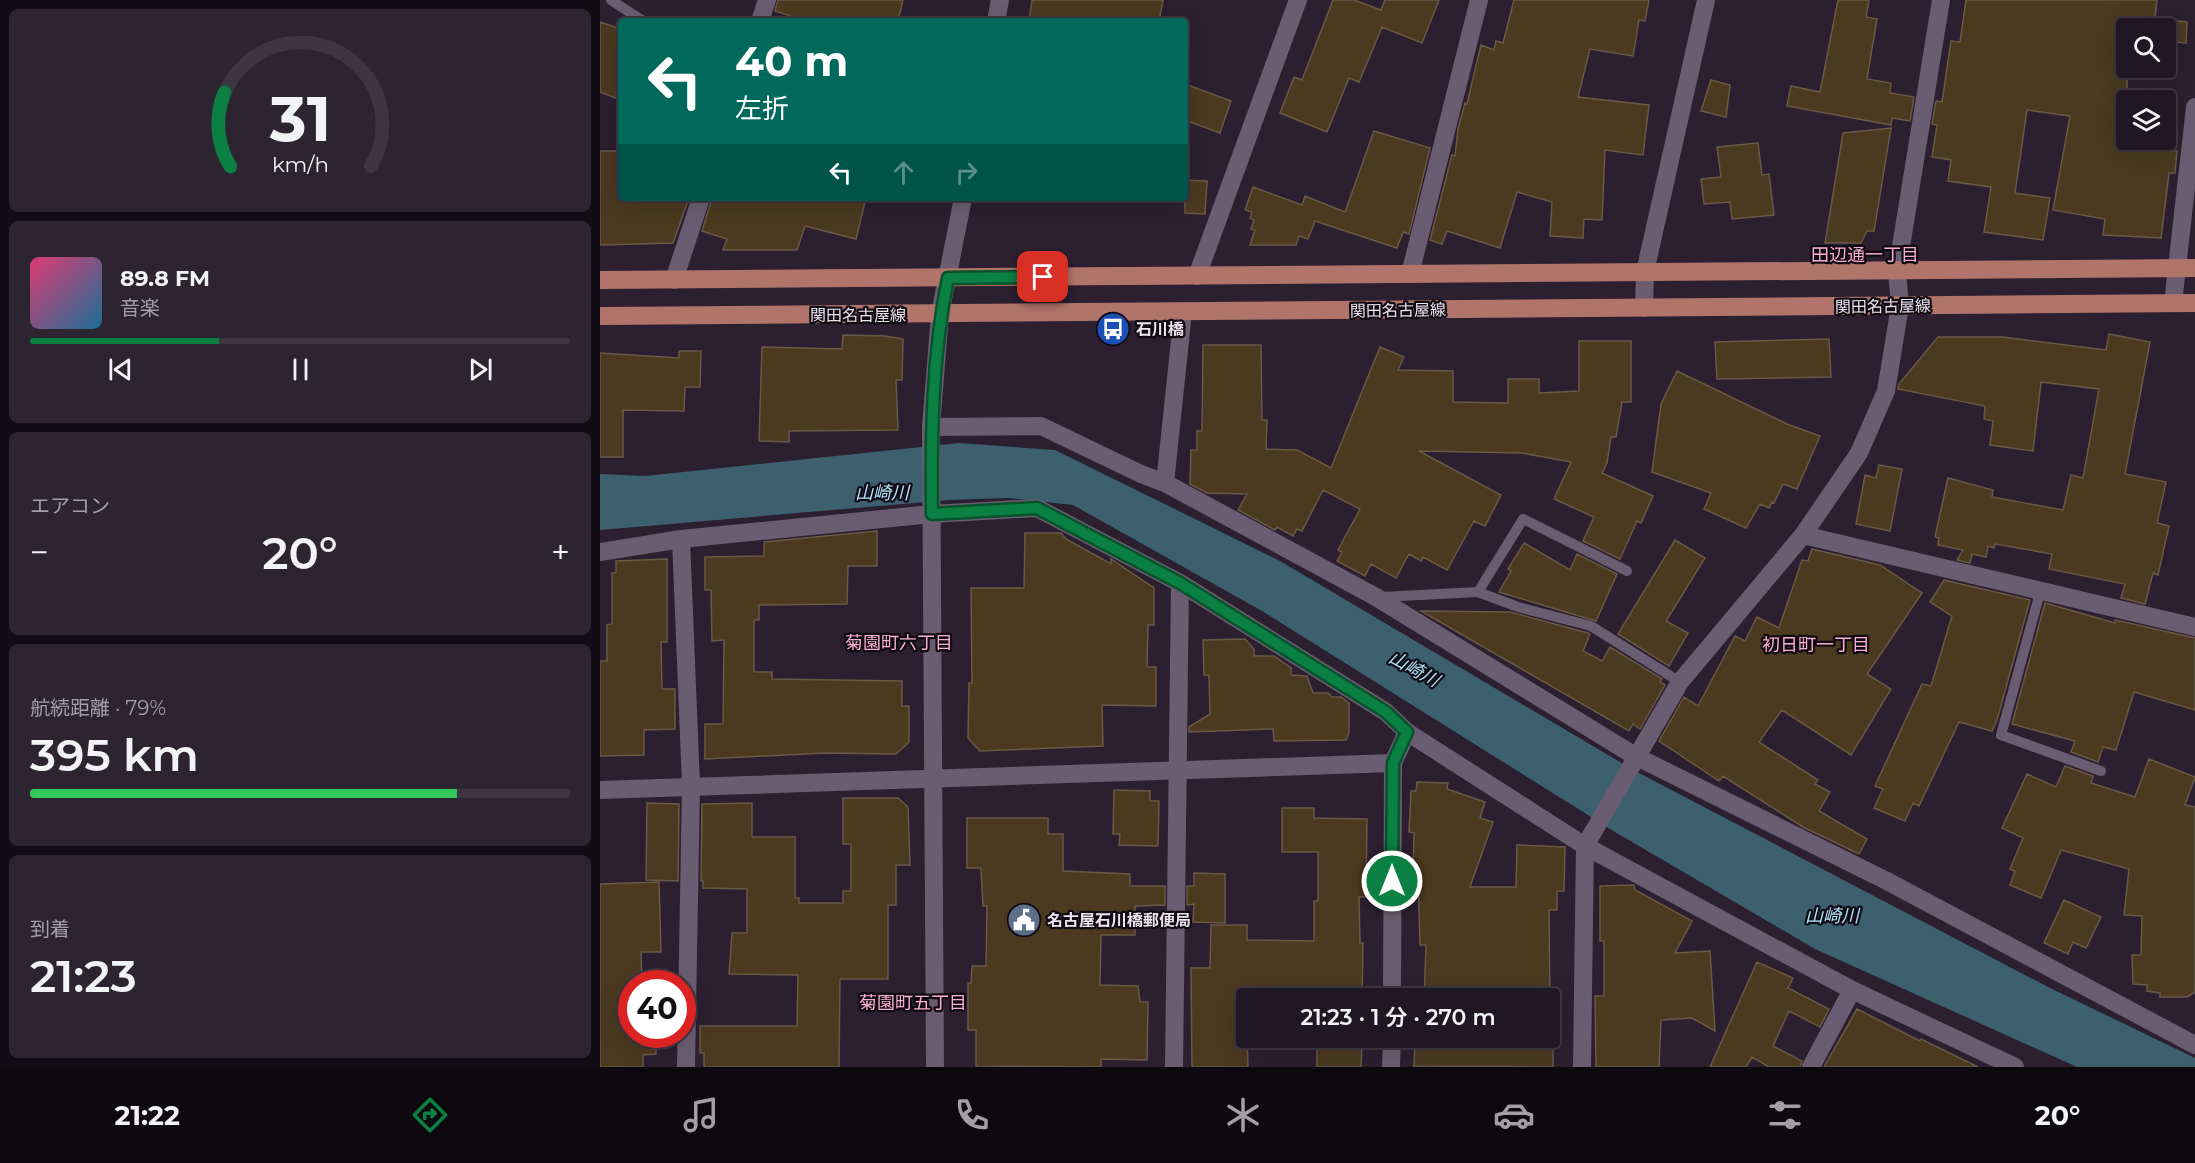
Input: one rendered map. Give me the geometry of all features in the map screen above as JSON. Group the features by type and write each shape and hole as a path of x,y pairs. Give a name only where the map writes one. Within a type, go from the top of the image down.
{"main road":[{"path":"600,280 2187,268"},
{"name":"関田名古屋線","path":"600,316 2195,303"}],"street":[{"path":"761,18 767,0"},
{"path":"997,18 1000,0"},
{"path":"1197,276 1298,0"},
{"path":"1410,274 1479,0"},
{"path":"1644,308 1645,272 1706,0"},
{"path":"1582,1067 1585,846 1633,759 1680,682 1803,535 1858,453 1886,391 1899,306 1896,270 1941,0"},
{"path":"2173,303 2187,268 2195,107"},
{"path":"674,280 700,201"},
{"path":"935,1067 932,436 940,314 962,201"},
{"path":"1165,483 1184,312"},
{"path":"932,436 1041,426 1141,474 1165,483 1376,597 1633,759 1885,880 2195,1045"},
{"path":"600,552 681,538 932,509 1037,508 1180,583 1386,712 1407,732 1585,846 1852,990 2015,1067"},
{"path":"1803,535 2195,627"},
{"path":"681,538 691,785 686,1067"},
{"path":"1174,1067 1180,583"},
{"path":"1392,988 1393,763 1407,732"},
{"path":"600,790 691,785 1393,763"},
{"path":"1811,1067 1852,990"},
{"path":"1392,1048 1392,1067"}],"lane":[{"path":"611,0 638,18"},
{"path":"1478,592 1523,519 1627,571"},
{"path":"2041,590 2001,735 2101,771"},
{"path":"1376,597 1478,592 1518,607 1590,626 1680,682"}],"water":[{"name":"山崎川","path":"959,443 1055,450 1280,561 1637,772 2050,988 2195,1058 2195,1067 2077,1067 1815,949 1615,832 1262,611 1073,505 1009,498 949,500 600,530 600,474 645,476"}],"building":[{"path":"778,0 903,0 899,18 797,18 775,11"},
{"path":"1032,0 1163,0 1160,18 1029,18"},
{"path":"1333,0 1354,0 1381,10 1385,0 1439,0 1422,43 1382,27 1359,82 1349,78 1327,132 1280,113 1294,77 1302,80"},
{"path":"1514,0 1649,0 1645,21 1639,20 1633,56 1590,49 1578,97 1649,105 1643,155 1605,150 1602,220 1584,219 1583,238 1550,236 1552,202 1517,192 1500,248 1447,231 1442,244 1430,240 1452,155 1455,156 1458,129 1465,103 1467,104 1481,45 1494,50 1496,41 1503,43"},
{"path":"1838,0 1869,0 1866,17 1877,19 1867,79 1891,83 1890,93 1914,97 1910,121 1892,118 1891,125 1787,106 1791,86 1820,92"},
{"path":"1966,0 2157,0 2155,18 2116,18 2116,78 2127,78 2127,90 2116,90 2116,150 2177,151 2175,173 2169,173 2161,238 2103,235 2105,219 2053,210 2070,116 2027,110 2015,193 2050,198 2043,240 1984,232 1991,187 1948,181 1951,160 1932,157 1937,125 1932,124 1936,101 1942,102 1951,41 1960,42"},
{"path":"2176,21 2187,22 2186,43 2176,42"},
{"path":"600,22 618,28 618,99 600,92"},
{"path":"1711,80 1730,85 1726,117 1701,111"},
{"path":"1188,85 1231,101 1220,133 1188,121"},
{"path":"1891,128 1874,231 1867,231 1861,243 1825,243 1843,133"},
{"path":"1374,131 1430,148 1409,234 1403,232 1397,248 1315,221 1308,239 1299,236 1296,245 1250,245 1255,230 1251,229 1254,220 1250,218 1252,212 1245,210 1253,187 1302,205 1305,196 1345,212"},
{"path":"1758,143 1762,175 1769,174 1774,215 1732,219 1730,202 1704,204 1701,179 1721,177 1717,147"},
{"path":"600,151 618,151 618,201 688,201 673,243 600,245"},
{"path":"1188,180 1207,181 1205,214 1185,213 1185,201 1188,201"},
{"path":"711,201 865,201 856,239 805,226 797,250 723,250 727,239 702,231"},
{"path":"2109,334 2150,342 2125,474 2166,482 2157,523 2169,526 2158,575 2153,573 2145,604 2121,598 2125,584 2049,569 2052,554 1995,544 1994,548 1988,546 1986,557 1972,554 1970,563 1957,560 1963,550 1938,545 1939,538 1935,537 1948,478 1993,490 1992,497 2063,510 2071,475 2083,478 2099,389 2041,382 2033,451 1990,445 1993,421 1984,419 1985,406 1898,389 1899,384 1938,337 2003,337 2106,350"},
{"path":"843,335 903,339 902,380 896,380 898,430 789,431 789,442 759,441 762,347 842,349"},
{"path":"1829,339 1831,377 1717,379 1715,342"},
{"path":"1579,341 1631,341 1631,402 1622,402 1616,437 1611,437 1607,463 1602,473 1653,496 1641,523 1637,521 1620,559 1583,541 1594,517 1554,499 1571,462 1522,453 1419,451 1501,495 1485,526 1474,521 1447,570 1423,557 1421,561 1409,554 1396,578 1371,564 1365,576 1337,561 1342,552 1338,550 1360,509 1323,490 1302,531 1297,529 1293,536 1277,527 1275,530 1238,510 1247,494 1207,493 1190,484 1191,450 1197,450 1197,431 1202,431 1203,345 1261,345 1262,420 1267,420 1266,449 1297,450 1331,468 1380,347 1404,357 1398,370 1453,371 1453,402 1508,403 1508,379 1539,379 1539,393 1579,391"},
{"path":"679,351 701,351 700,387 685,387 684,411 623,410 623,457 600,457 600,353 679,358"},
{"path":"1677,371 1787,424 1820,436 1797,489 1783,484 1774,503 1772,502 1769,508 1760,504 1746,528 1704,509 1711,493 1652,472 1661,404"},
{"path":"1879,465 1902,469 1890,531 1856,524 1865,475 1876,478"},
{"path":"877,531 877,566 848,566 847,604 759,605 759,620 754,620 754,672 772,672 772,679 902,681 902,706 909,706 909,742 896,754 824,753 705,759 705,724 723,724 724,640 712,641 711,590 705,590 705,557 764,556 764,542"},
{"path":"1025,533 1061,533 1066,539 1111,564 1111,559 1154,588 1154,625 1148,625 1147,667 1156,667 1156,706 1102,705 1103,746 980,751 968,738 969,683 972,683 971,588 1024,588"},
{"path":"1675,540 1705,558 1666,621 1688,633 1669,666 1618,634"},
{"path":"1524,543 1570,570 1577,554 1617,574 1596,621 1499,592 1511,571 1508,569"},
{"path":"1812,549 1880,565 1922,593 1867,674 1891,689 1851,755 1782,710 1759,742 1818,780 1815,784 1830,792 1819,811 1867,839 1859,854 1803,827 1723,776 1719,781 1659,741 1684,697 1698,706 1735,636 1745,641 1757,617 1779,628 1802,560 1808,561"},
{"path":"667,559 667,642 661,642 662,689 675,689 675,729 644,730 644,755 600,756 600,661 607,661 607,625 612,624 612,573 616,573 616,561"},
{"path":"1944,580 2030,600 1992,731 1959,722 1919,806 1913,803 1905,821 1874,808 1883,789 1875,786 1922,684 1931,686 1952,616 1930,602"},
{"path":"2045,603 2115,623 2115,620 2195,638 2195,710 2134,692 2116,750 2103,747 2098,762 2071,752 2075,741 2012,724"},
{"path":"1421,611 1510,612 1588,633 1590,634 1583,651 1602,661 1610,647 1662,679 1660,682 1665,685 1640,729 1633,724 1629,731"},
{"path":"1245,639 1254,649 1254,656 1274,656 1291,668 1291,675 1307,676 1313,693 1328,693 1332,697 1341,697 1349,703 1349,733 1346,740 1274,741 1273,729 1189,732 1189,727 1210,714 1209,675 1204,675 1203,640"},
{"path":"2149,759 2195,777 2185,805 2195,807 2195,992 2187,997 2160,997 2160,993 2147,991 2147,985 2133,984 2132,955 2141,955 2142,916 2124,915 2129,869 2061,850 2041,898 2010,885 2015,871 2010,869 2023,838 2002,828 2027,774 2056,787 2065,766 2093,776 2091,783 2135,797"},
{"path":"1417,782 1448,783 1447,789 1485,802 1480,818 1493,822 1470,887 1516,887 1517,845 1565,847 1564,891 1557,891 1557,910 1549,910 1550,988 1424,988 1426,945 1420,945 1418,876 1413,876 1414,833 1409,832 1411,791 1416,791"},
{"path":"1114,790 1150,791 1150,801 1159,801 1158,846 1119,845 1120,834 1113,834"},
{"path":"843,798 898,798 908,807 910,865 896,865 896,905 888,905 888,979 840,979 839,1067 704,1067 704,1053 700,1053 700,1026 797,1026 798,975 729,974 732,933 747,933 747,889 703,888 703,881 701,881 702,804 752,803 752,837 795,837 795,898 799,898 799,903 843,903 843,891 851,891 851,844 843,844"},
{"path":"647,803 679,804 678,881 646,880"},
{"path":"1282,808 1314,808 1314,818 1367,819 1366,897 1359,897 1360,943 1363,943 1362,988 1236,988 1236,1048 1247,1048 1248,1067 1192,1067 1191,968 1210,968 1211,925 1247,925 1247,940 1314,941 1314,901 1318,901 1318,852 1282,852"},
{"path":"967,818 1048,818 1048,834 1063,834 1063,871 1130,874 1130,886 1165,886 1165,905 1135,906 1135,935 1101,935 1100,985 1138,986 1140,1002 1148,1002 1147,1060 1101,1059 1101,1067 976,1066 976,1030 968,1030 968,983 971,983 972,966 986,966 987,906 983,906 981,868 967,868"},
{"path":"1194,873 1225,874 1225,923 1193,922 1194,904 1187,905 1187,886 1194,886"},
{"path":"659,882 661,952 641,952 642,970 618,970 618,1048 656,1048 656,1054 643,1055 643,1067 600,1067 600,884"},
{"path":"1634,885 1635,890 1692,921 1675,953 1710,951 1715,1031 1692,1018 1661,1020 1659,1067 1596,1067 1595,996 1604,996 1604,941 1600,941 1600,886"},
{"path":"2064,900 2101,917 2086,948 2073,942 2068,954 2044,943"},
{"path":"1757,962 1793,978 1788,988 1829,1009 1820,1027 1789,1011 1773,1046 1802,1061 1800,1067 1769,1067 1752,1057 1746,1067 1710,1067"},
{"path":"1857,1009 1920,1041 1921,1039 1978,1067 1824,1067"},
{"path":"1317,1048 1362,1048 1361,1067 1317,1067"},
{"path":"1415,1048 1553,1048 1553,1067 1414,1066"}],"place":[{"name":"石川橋","path":"1113,329"},
{"name":"名古屋石川橋郵便局","path":"1024,920"}],"district":[{"name":"田辺通一丁目","path":"1865,255"},
{"name":"菊園町六丁目","path":"899,643"},
{"name":"初日町一丁目","path":"1816,645"},
{"name":"菊園町五丁目","path":"913,1003"}],"route":[{"path":"1043,277 948,278 940,314 931,427 932,514 1037,508 1180,583 1386,712 1407,732 1393,763 1392,881"}]}
